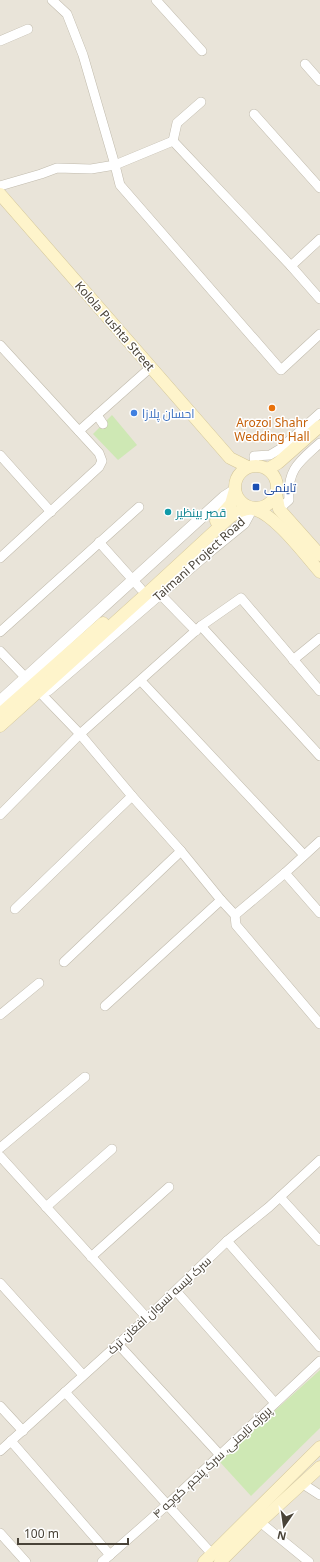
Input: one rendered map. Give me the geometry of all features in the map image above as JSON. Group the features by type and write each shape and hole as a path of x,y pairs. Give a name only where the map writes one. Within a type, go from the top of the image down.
{"main road":[{"name":"Kolola Pushta Street","path":"0,194 230,458"},
{"path":"268,469 278,464 320,426"},
{"path":"277,480 284,469 320,436"},
{"path":"230,458 251,466 262,466 274,474 277,480 278,487 273,500 268,505 261,508 252,508"},
{"path":"230,458 237,497 241,502 273,519 320,572"},
{"path":"235,486 237,476 251,466"},
{"name":"Taimani Project Road","path":"0,726 35,687 137,585 224,514 230,504 235,486"},
{"path":"276,494 279,509 320,555"},
{"name":"Taimani Project Road","path":"0,714 157,591 230,517 240,511 252,508"},
{"path":"212,1559 320,1447"},
{"path":"212,1559 260,1522 320,1467"}],"street":[{"path":"52,0 67,14 83,55 120,185 281,370 320,334"},
{"path":"156,0 202,50"},
{"path":"0,41 28,29"},
{"path":"305,64 320,82"},
{"path":"173,142 177,123 201,102"},
{"path":"254,114 320,188"},
{"path":"0,186 57,168 91,169 115,165 173,142"},
{"path":"173,142 291,266 320,299"},
{"path":"291,266 320,240"},
{"path":"0,345 99,453 102,461 99,467 0,558"},
{"path":"79,431 151,367"},
{"path":"251,466 254,456 270,454 280,449 320,413"},
{"path":"97,415 103,424"},
{"path":"279,509 290,500 290,479 295,468 301,460 320,443"},
{"path":"0,455 51,512"},
{"path":"0,632 139,507"},
{"path":"100,542 137,585"},
{"path":"157,591 198,629 320,756"},
{"path":"0,815 80,734 198,629 241,598 320,691"},
{"path":"293,660 320,638"},
{"path":"0,651 80,734 132,796 182,851 221,900 235,915 236,925 320,1024"},
{"path":"141,681 304,855"},
{"name":"Taimani Project Road","path":"0,701 35,687"},
{"name":"Taimani Project Road","path":"0,733 35,687"},
{"path":"15,909 132,796"},
{"path":"235,915 320,841"},
{"path":"64,962 182,851"},
{"path":"285,873 320,913"},
{"path":"105,1006 221,900"},
{"path":"0,1015 39,983"},
{"path":"0,1148 85,1077"},
{"path":"46,1207 112,1149"},
{"path":"0,1156 147,1318"},
{"name":"سرک لیسه نسوان افغان‌ ترک","path":"0,1451 147,1318 227,1241 280,1197 320,1160"},
{"path":"91,1257 169,1187"},
{"path":"280,1197 320,1241"},
{"path":"227,1241 320,1347"},
{"path":"0,1283 83,1375"},
{"path":"176,1291 275,1403"},
{"path":"118,1344 220,1455"},
{"name":"پروژه تایمنی، سرک پنجم، کوچه ۴","path":"102,1562 168,1504 320,1361"},
{"path":"65,1392 168,1504 212,1559"},
{"path":"0,1406 22,1430"},
{"path":"11,1441 110,1555"},
{"path":"303,1484 320,1495"},
{"path":"260,1522 309,1562"},
{"path":"0,1533 26,1562"}],"shaded area":[{"path":"0,0 320,0 320,1562 0,1562"}],"green space":[{"path":"112,415 137,445 118,460 93,434"},
{"path":"320,1370 320,1428 251,1496 219,1461"}],"place":[{"name":"Arozoi Shahr Wedding Hall","path":"272,408"},
{"name":"احسان پلازا","path":"134,413"},
{"name":"تاینمی","path":"256,487"},
{"name":"قصر بینظیر","path":"168,512"}]}
